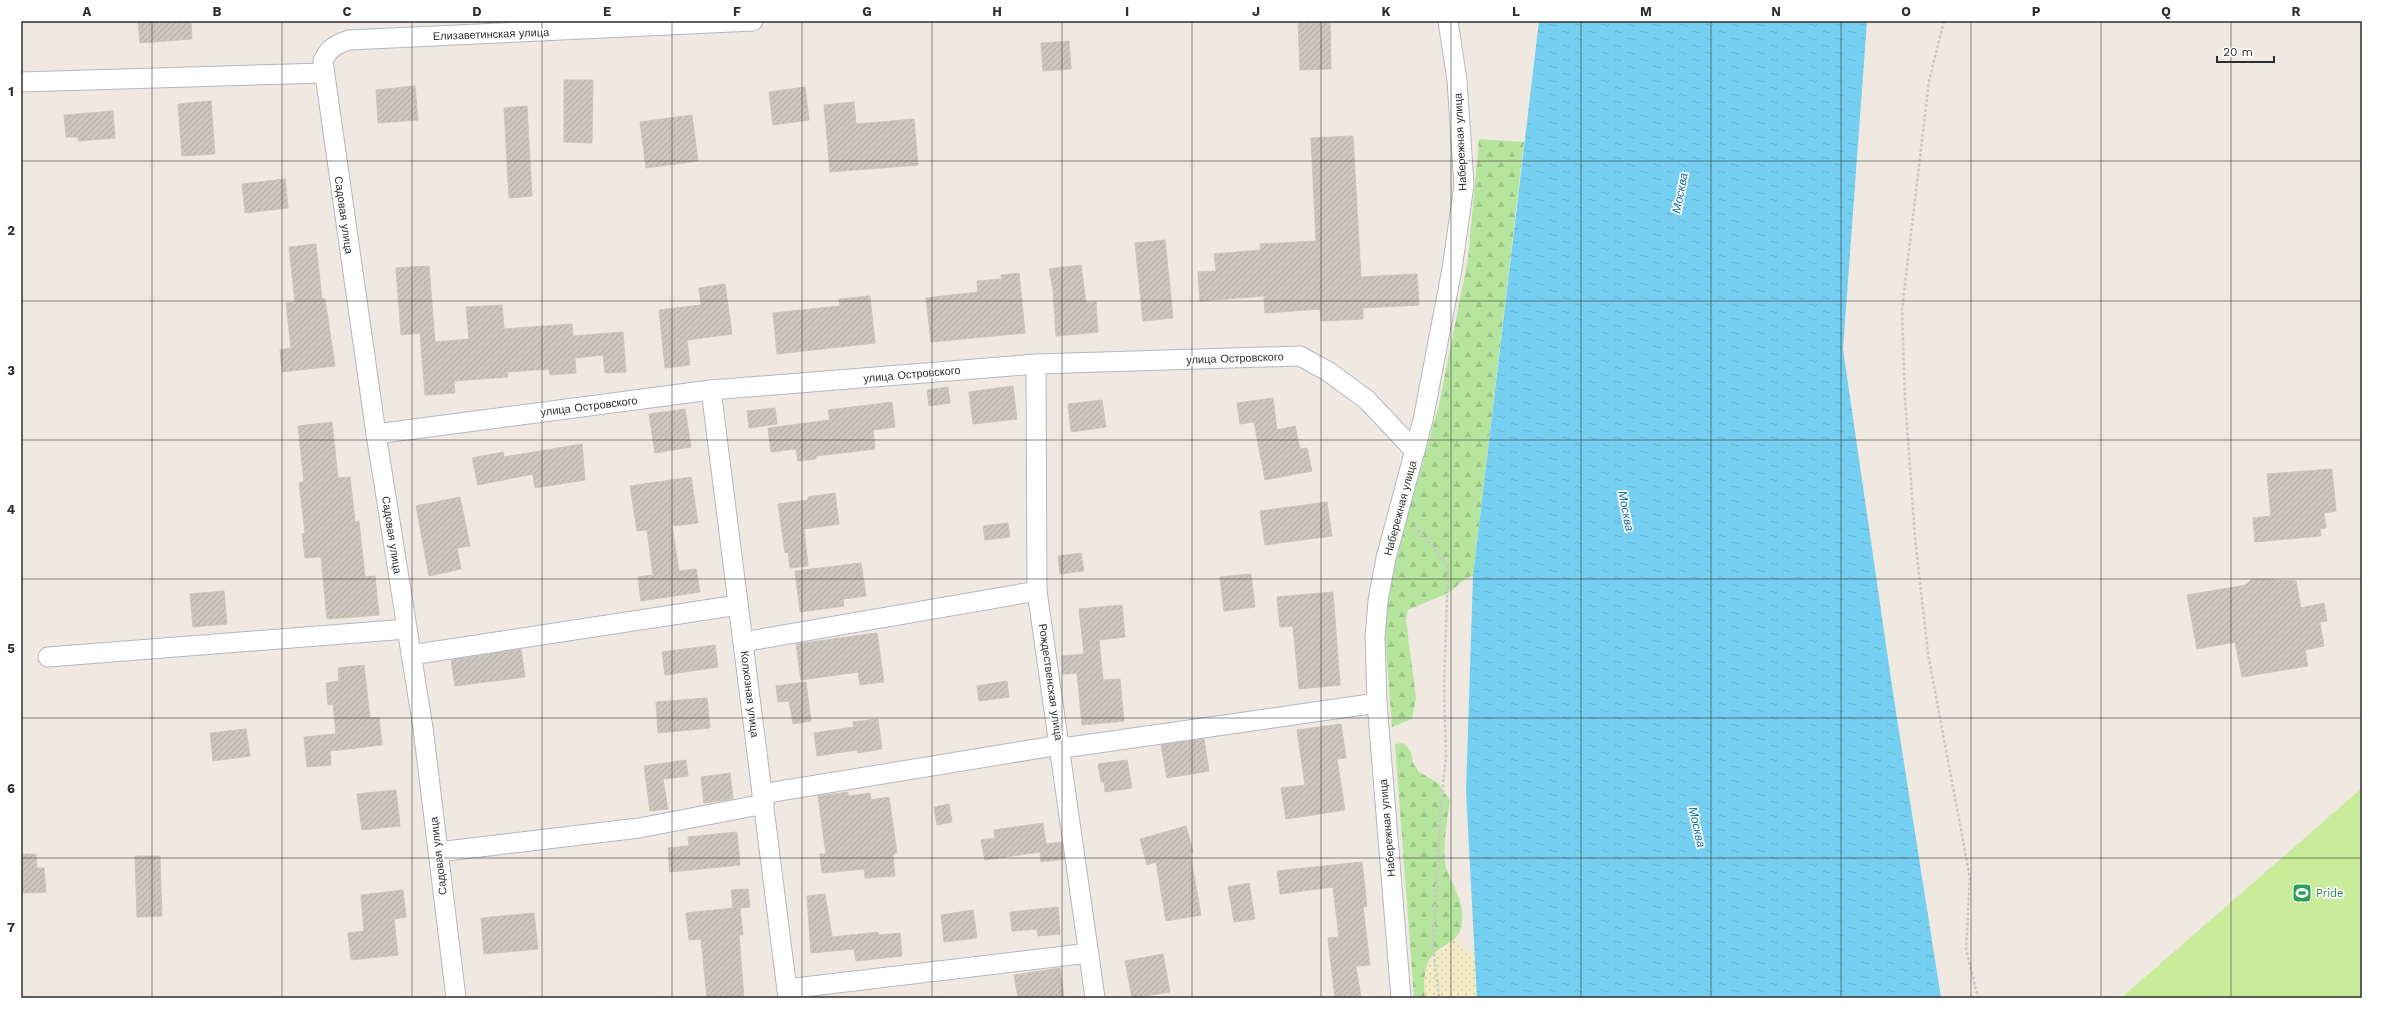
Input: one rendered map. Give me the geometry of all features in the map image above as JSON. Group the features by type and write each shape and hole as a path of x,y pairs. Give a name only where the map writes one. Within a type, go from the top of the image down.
{"street":[{"name":"Елизаветинская улица","path":"324,73 322,61 327,51 338,44 349,40 753,21"},
{"name":"Набережная улица","path":"1401,998 1377,703 1375,637 1378,601 1386,558 1415,451 1452,269 1464,185 1457,80 1448,21"},
{"path":"21,82 324,73"},
{"name":"Садовая улица","path":"324,73 376,434 423,728 456,998"},
{"name":"улица Островского","path":"376,434 711,390 1036,364 1300,356 1329,372 1367,400 1415,451"},
{"name":"Рождественская улица","path":"1036,364 1037,591 1096,998"},
{"name":"Колхозная улица","path":"711,390 788,993"},
{"path":"743,642 1037,591"},
{"path":"411,655 738,605"},
{"path":"48,657 407,629"},
{"path":"438,852 639,828 763,799 1060,745 1070,747 1377,703"},
{"path":"788,993 1089,953"}],"path":[{"path":"1944,21 1929,81 1902,310 1902,332 1915,538 1927,646 1970,878 1966,949 1978,998"},
{"path":"1399,511 1431,544 1448,568 1444,686 1446,756 1441,803 1433,945 1439,998"}],"green space":[{"path":"1479,139 1524,142 1473,576 1466,578 1450,592 1408,610 1406,620 1416,698 1412,719 1392,727 1384,624 1395,560 1439,405 1468,259"},
{"path":"1404,743 1411,752 1413,763 1419,772 1438,783 1450,801 1445,834 1445,861 1461,904 1462,912 1461,928 1459,933 1452,941 1435,953 1428,961 1424,988 1425,998 1414,998 1395,744"},
{"name":"Pride","path":"2362,788 2362,998 2121,998"}],"sand":[{"path":"1456,938 1467,953 1474,952 1477,998 1425,998 1425,976 1429,962 1433,956"}],"water":[{"name":"Москва","path":"1539,21 1867,21 1843,349 1893,693 1941,998 1477,998 1466,791 1473,576"}],"building":[{"path":"138,21 191,21 192,39 140,43"},
{"path":"1298,21 1330,21 1331,69 1300,70"},
{"path":"1069,41 1071,69 1043,71 1041,43"},
{"path":"564,80 593,80 592,143 564,142"},
{"path":"415,86 418,120 378,123 376,90"},
{"path":"805,87 809,120 773,125 769,92"},
{"path":"211,101 215,154 182,156 178,104"},
{"path":"854,102 856,124 914,119 918,165 830,172 824,105"},
{"path":"527,106 532,196 509,198 504,108"},
{"path":"113,111 115,138 78,141 78,137 66,137 64,115"},
{"path":"692,115 698,161 646,168 640,122"},
{"path":"1353,136 1361,277 1417,274 1419,305 1363,308 1363,319 1321,321 1320,309 1265,313 1264,296 1200,301 1198,272 1216,271 1214,254 1261,250 1260,244 1316,241 1311,138"},
{"path":"285,179 288,208 245,213 242,184"},
{"path":"1165,240 1173,318 1143,321 1135,243"},
{"path":"316,244 322,299 325,299 335,366 282,372 280,350 291,348 286,303 295,302 289,247"},
{"path":"1081,265 1086,303 1096,302 1098,332 1056,336 1053,289 1049,269"},
{"path":"429,266 435,342 469,339 466,307 502,305 504,329 572,324 573,336 623,332 626,372 605,373 603,355 575,358 576,373 550,375 549,369 507,372 508,377 454,381 455,393 425,395 420,333 401,335 396,268"},
{"path":"1019,273 1025,333 931,342 926,298 978,292 977,281 1002,279 1001,275"},
{"path":"725,284 732,334 687,340 690,365 665,368 659,310 701,305 699,288"},
{"path":"870,296 875,343 777,354 773,313 840,306 839,299"},
{"path":"1013,386 1017,419 973,424 969,392"},
{"path":"948,387 950,403 929,406 927,390"},
{"path":"1273,398 1277,430 1295,426 1300,449 1307,448 1312,471 1265,480 1254,422 1240,424 1237,403"},
{"path":"1102,400 1106,427 1071,432 1068,404"},
{"path":"892,402 895,427 873,430 875,449 816,456 816,459 798,461 796,449 771,452 768,428 830,420 828,410"},
{"path":"775,408 777,424 749,428 747,411"},
{"path":"685,409 691,447 655,453 649,414"},
{"path":"332,422 338,478 350,477 355,522 359,521 365,577 375,576 379,615 327,619 321,557 305,558 302,534 305,533 299,483 304,482 298,426"},
{"path":"582,444 585,480 535,488 533,474 478,485 472,458 503,452 504,457"},
{"path":"2332,469 2336,511 2324,513 2326,528 2320,529 2321,536 2255,542 2253,518 2271,516 2267,474"},
{"path":"691,477 698,523 672,526 679,571 696,569 700,592 641,601 638,577 653,575 647,530 637,531 630,486"},
{"path":"835,493 839,524 804,529 808,566 790,568 788,552 785,553 778,504 808,500 808,497"},
{"path":"460,497 470,546 457,548 461,569 429,576 416,506"},
{"path":"1327,502 1332,536 1265,545 1260,511"},
{"path":"1008,523 1010,537 985,540 983,526"},
{"path":"1081,553 1084,571 1060,574 1058,556"},
{"path":"861,563 866,596 843,599 844,606 800,612 795,571"},
{"path":"1251,574 1255,607 1224,611 1220,577"},
{"path":"2252,579 2296,581 2301,608 2324,603 2327,621 2320,622 2324,646 2305,650 2308,666 2242,677 2235,642 2197,649 2187,595 2246,585"},
{"path":"224,591 227,624 193,627 190,594"},
{"path":"1333,592 1340,685 1299,689 1293,626 1280,627 1277,597"},
{"path":"1122,605 1125,637 1099,640 1103,680 1120,679 1124,721 1082,725 1077,673 1063,674 1062,656 1084,654 1079,609"},
{"path":"877,633 884,682 860,685 858,672 801,680 796,644"},
{"path":"715,645 718,667 665,675 662,652"},
{"path":"521,649 525,677 455,686 451,660"},
{"path":"364,665 370,718 379,717 382,745 330,751 331,765 307,767 304,737 336,734 333,704 328,705 326,683 339,681 338,668"},
{"path":"1007,681 1009,697 979,701 977,686"},
{"path":"806,682 811,721 793,724 789,701 778,702 776,686"},
{"path":"707,698 710,728 658,733 656,702"},
{"path":"878,719 882,749 858,753 857,750 817,756 814,733 854,727 853,722"},
{"path":"1341,724 1346,758 1337,759 1345,810 1286,819 1281,788 1305,785 1297,730"},
{"path":"246,729 250,756 213,761 210,733"},
{"path":"1204,739 1209,771 1167,778 1161,745"},
{"path":"686,760 688,776 663,779 668,809 650,811 644,766"},
{"path":"1127,760 1132,788 1105,792 1104,782 1101,782 1098,764"},
{"path":"730,773 733,799 704,803 701,777"},
{"path":"396,790 400,826 362,830 357,794"},
{"path":"848,792 848,796 870,793 871,800 889,797 897,853 893,854 895,876 865,878 864,869 822,873 820,854 826,854 818,796"},
{"path":"949,804 952,822 937,825 934,807"},
{"path":"1043,823 1046,844 1062,842 1064,859 1041,862 1040,852 985,860 981,840 995,838 994,830"},
{"path":"1186,826 1193,852 1190,853 1201,915 1166,921 1156,862 1147,865 1140,839"},
{"path":"737,832 740,865 670,872 668,848 689,846 688,837"},
{"path":"21,854 36,854 37,868 44,868 46,892 21,893"},
{"path":"135,856 160,856 162,916 137,917"},
{"path":"1362,862 1367,906 1363,907 1370,965 1356,966 1361,998 1335,998 1328,938 1339,937 1333,887 1280,894 1277,871"},
{"path":"1249,883 1255,919 1234,922 1228,887"},
{"path":"748,889 750,907 740,908 743,935 739,935 744,998 707,998 701,939 689,940 686,913 733,908 731,890"},
{"path":"403,890 406,917 394,919 398,955 351,960 348,933 364,931 361,895"},
{"path":"825,894 832,937 878,932 879,935 900,933 902,956 856,961 854,949 811,953 807,896"},
{"path":"1058,907 1060,934 1038,936 1037,929 1012,931 1010,912"},
{"path":"973,910 977,938 944,942 941,915"},
{"path":"534,913 538,949 484,954 481,918"},
{"path":"1163,954 1170,992 1132,998 1125,961"},
{"path":"1060,968 1064,996 1018,998 1014,975"}],"place":[{"name":"Pride","path":"2302,893"}]}
